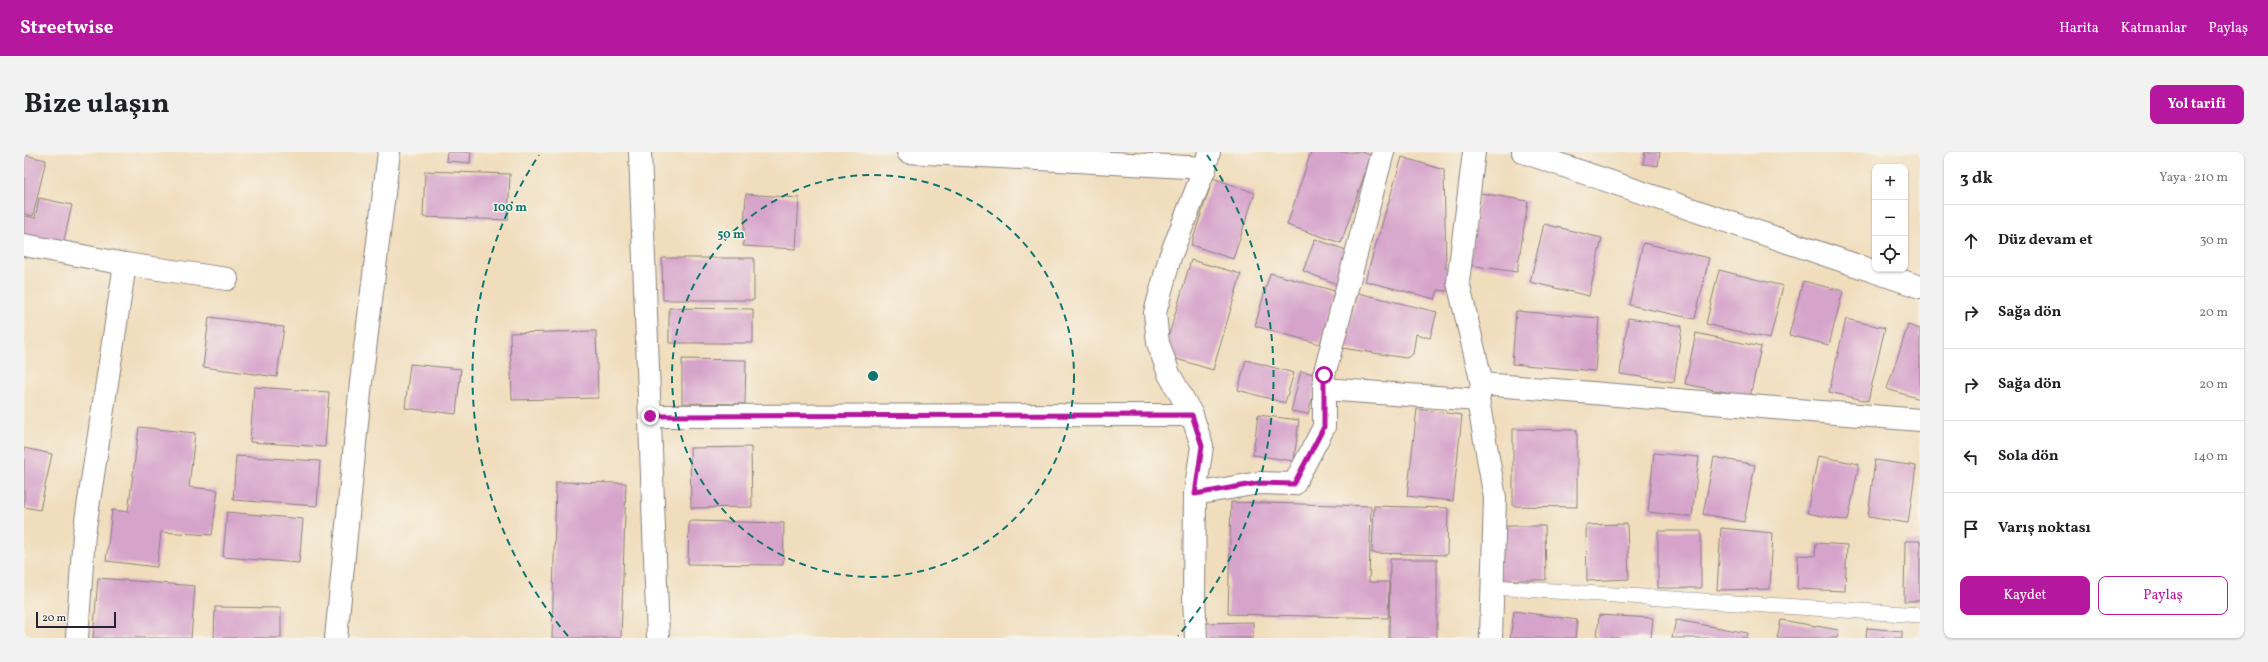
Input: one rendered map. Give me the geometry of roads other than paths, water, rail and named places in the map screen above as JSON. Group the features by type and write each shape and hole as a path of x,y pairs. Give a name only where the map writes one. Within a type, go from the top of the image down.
{"street":[{"path":"336,638 361,382 389,152"},
{"path":"640,152 658,638"},
{"path":"908,152 1207,160 1170,257 1155,313 1158,343 1169,374 1192,415 1202,446 1195,494 1194,598 1196,638"},
{"path":"1195,494 1259,483 1294,484 1324,427 1324,375 1383,152"},
{"path":"1474,152 1458,282 1480,392 1495,498 1491,638"},
{"path":"1523,152 1920,287"},
{"path":"24,246 125,264 227,279"},
{"path":"77,638 84,534 125,264"},
{"path":"1324,389 1480,392 1920,420"},
{"path":"650,416 1192,415"}],"lane":[{"path":"1493,587 1920,615"}]}
